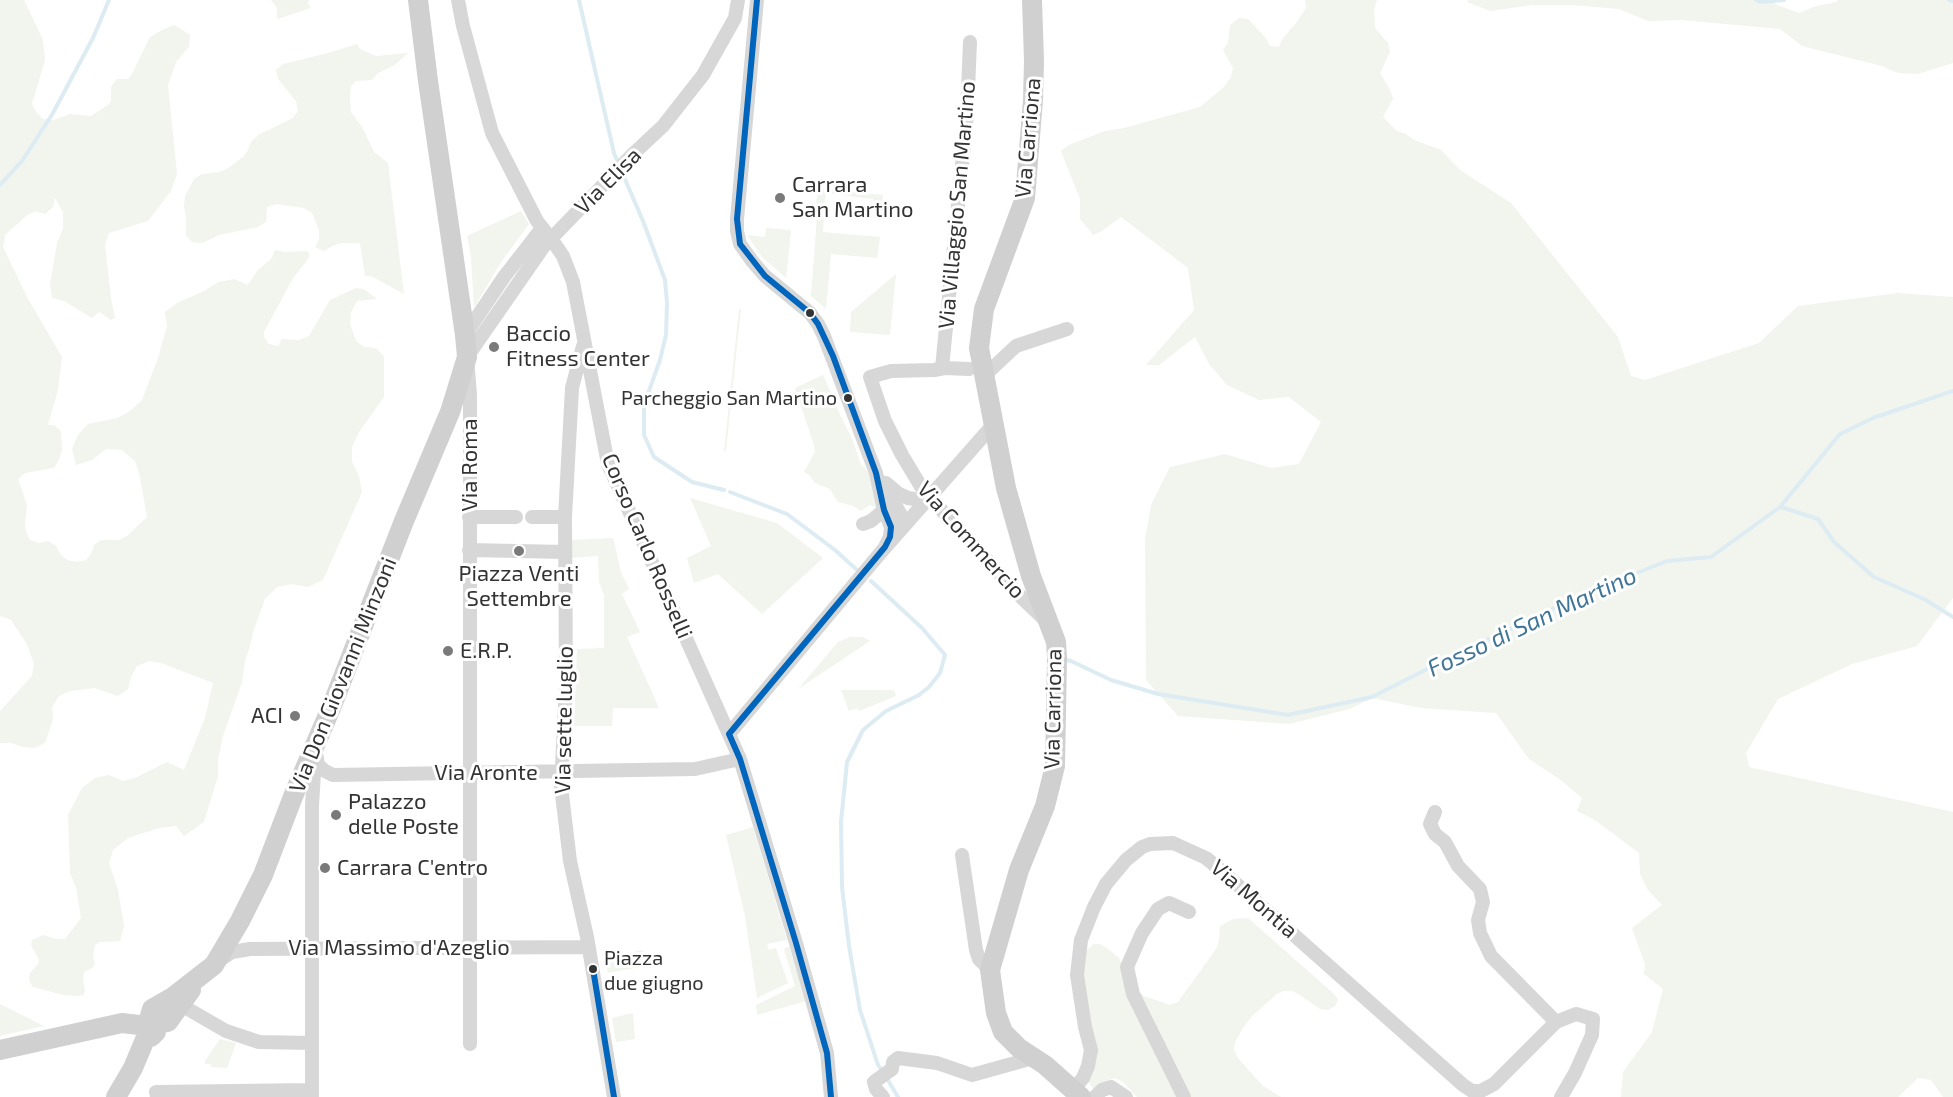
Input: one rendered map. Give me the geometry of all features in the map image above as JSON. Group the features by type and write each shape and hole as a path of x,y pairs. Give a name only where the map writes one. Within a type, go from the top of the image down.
{"main road":[{"name":"Via Roma","path":"418,0 467,357"},
{"name":"Via Carriona","path":"1032,0 1033,100 1025,198 984,309 977,373 993,425 1006,488 1031,576 1056,642 1058,658 1055,766 1045,806 1019,870 990,970 996,1013 1003,1032 1019,1048 1045,1065 1079,1095"},
{"name":"Via Don Giovanni Minzoni","path":"145,1032 152,1009 173,997 214,966 240,921 262,875 294,794 317,748 404,521 450,412 467,357"},
{"name":"Via Don Giovanni Minzoni","path":"145,1032 168,1022 197,980"},
{"path":"0,1050 122,1023 145,1032 116,1097"}],"street":[{"name":"Corso Carlo Rosselli","path":"458,0 492,133 537,221 557,246 567,267 577,300 608,464 740,759 794,934 827,1053 831,1097"},
{"name":"Via Elisa","path":"467,357 544,246 663,126 703,75 735,18 738,0"},
{"path":"757,0 737,219 740,244 765,276 810,313 818,324 832,354 876,473 884,510 891,527 890,537 884,549"},
{"name":"Via Villaggio San Martino","path":"942,368 967,114 970,42"},
{"path":"465,335 504,277 542,228"},
{"path":"977,373 1016,346 1067,329"},
{"name":"Via sette luglio","path":"585,340 572,388 565,552 566,684 561,772 570,861 589,947 614,1097"},
{"name":"Via Roma","path":"467,357 470,395 470,1044"},
{"name":"Via Commercio","path":"977,373 942,368 891,371 870,377 885,421 928,499 1048,623"},
{"path":"729,734 901,529 993,425"},
{"path":"876,473 908,498 928,499"},
{"path":"876,473 897,507 901,529"},
{"path":"890,486 908,486 917,481"},
{"path":"863,524 871,521 884,510"},
{"path":"470,517 516,517"},
{"path":"532,518 566,517"},
{"path":"469,550 565,552"},
{"path":"157,1095 312,1093 312,806 317,748"},
{"name":"Via Aronte","path":"317,748 318,765 333,775 696,769 740,759"},
{"path":"1435,812 1430,824 1435,834 1445,843 1458,866 1480,889 1483,902 1478,920 1480,933 1491,956 1556,1022 1576,1014 1593,1019 1592,1035 1561,1097"},
{"name":"Via Montia","path":"1079,1095 1088,1066 1090,1050 1077,975 1081,940 1106,884 1126,860 1142,847 1150,844 1173,843 1206,858 1463,1085 1472,1090 1481,1091 1494,1084 1556,1022"},
{"name":"Via Carriona","path":"962,855 976,950 979,959 990,970"},
{"path":"1184,1097 1133,994 1127,968 1142,933 1158,909 1169,903 1190,912"},
{"name":"Via Massimo d'Azeglio","path":"214,966 226,955 250,949 312,949 470,941 589,947"},
{"path":"181,1005 226,1031 259,1042 312,1043"},
{"path":"878,1089 892,1069 893,1062 898,1058 937,1063 972,1075 1033,1058"},
{"path":"1095,1097 1102,1090 1111,1087 1125,1097"}],"shaded area":[{"path":"0,0 24,0 43,40 45,60 32,104 43,119 53,120 70,114 91,116 111,101 111,87 117,79 128,79 132,74 150,37 175,25 190,35 189,47 176,62 168,85 177,174 171,191 148,221 109,233 105,245 115,318 111,320 99,312 92,318 64,301 52,298 50,285 57,243 63,228 63,212 55,198 53,207 45,214 36,211 27,215 5,235 3,247 28,299 62,357 58,390 48,425 54,425 61,431 62,450 59,460 54,468 25,473 18,479 27,505 25,523 30,540 39,543 48,541 56,546 67,560 77,562 86,560 94,545 101,540 119,540 127,536 147,517 135,461 122,450 106,449 92,460 76,465 72,449 78,435 88,424 117,418 130,411 142,400 167,326 165,312 177,303 218,282 234,279 248,285 257,271 272,258 275,250 307,251 309,258 293,278 264,332 264,337 269,344 278,346 282,339 299,340 309,336 330,300 356,288 364,289 377,299 357,301 351,312 350,324 356,341 364,347 376,348 384,357 384,397 359,432 352,447 352,462 359,476 362,492 323,580 308,587 292,584 277,587 265,599 245,661 242,682 223,736 218,759 218,776 204,822 184,836 176,826 159,828 128,838 113,850 109,863 118,890 124,926 120,941 99,942 95,945 93,955 95,964 84,972 85,991 79,996 63,995 33,987 29,977 39,960 31,945 32,940 43,935 65,939 81,918 76,887 70,873 68,815 82,788 95,778 109,775 123,781 137,777 167,762 184,770 205,718 213,683 161,663 149,661 137,666 128,689 118,696 95,688 70,691 59,696 52,707 53,719 45,743 34,748 0,743 0,711 32,676 34,664 27,644 11,620 0,616"},
{"path":"271,0 309,0 311,8 277,19 277,8"},
{"path":"1305,0 1377,0 1374,9 1375,28 1388,43 1390,52 1380,73 1393,99 1383,117 1397,131 1441,150 1460,170 1511,203 1618,337 1631,376 1645,380 1759,343 1798,306 1898,293 1953,297 1953,598 1917,646 1852,664 1778,699 1746,753 1749,767 1953,812 1953,1097 1943,1097 1931,1080 1918,1078 1898,1097 1621,1097 1623,1072 1652,1032 1663,989 1644,974 1645,964 1632,928 1662,905 1648,890 1640,874 1639,853 1595,820 1577,811 1582,798 1562,781 1529,759 1496,713 1421,708 1372,698 1350,709 1289,724 1178,716 1146,680 1145,540 1151,505 1170,467 1225,454 1271,468 1299,464 1321,422 1289,397 1259,400 1227,385 1209,364 1195,337 1159,365 1146,365 1194,310 1188,268 1121,217 1093,235 1080,219 1080,199 1061,151 1069,145 1105,131 1200,107 1224,87 1231,77 1233,68 1223,50 1228,43 1230,25 1239,18 1248,19 1265,37 1270,46 1279,47 1283,38 1306,8"},
{"path":"1468,0 1772,0 1775,4 1799,13 1838,0 1953,0 1953,63 1918,74 1898,73 1882,66 1802,46 1780,29 1682,20 1648,21 1619,9 1572,5 1532,5 1490,11 1467,2"},
{"path":"357,44 360,49 376,56 408,53 395,65 378,73 372,80 356,81 351,86 350,97 351,112 362,127 374,152 388,163 404,294 371,276 365,276 360,243 341,243 324,251 315,247 319,240 319,230 312,213 304,208 276,204 267,207 266,222 258,227 219,235 202,243 192,242 186,235 184,207 185,196 194,179 202,174 220,172 228,168 243,157 251,142 258,135 293,118 298,111 296,101 278,79 276,70 283,64"},
{"path":"818,189 883,195 881,209 873,199 826,193 824,206 816,205"},
{"path":"521,211 529,224 501,262 474,308 471,257 467,236"},
{"path":"817,217 824,218 823,232 880,237 877,258 831,254 826,309 811,296"},
{"path":"766,228 791,230 786,278 762,257 747,235 765,237"},
{"path":"896,274 890,335 850,332 851,312"},
{"path":"739,309 741,309 726,451 724,451"},
{"path":"823,375 830,391 838,398 837,408 861,464 872,477 877,508 870,505 861,511 838,502 830,489 815,483 804,472 815,452 795,388"},
{"path":"690,498 777,523 823,558 762,614 718,574 694,583 687,558 711,546"},
{"path":"613,538 621,572 629,589 622,594 640,632 627,637 659,708 613,708 612,726 574,726 577,649 604,648 604,595 599,582 598,556 571,558 571,540"},
{"path":"850,637 863,637 870,641 798,689 838,642"},
{"path":"841,690 894,690 896,696 859,711 857,708 849,711"},
{"path":"753,827 787,940 767,944 769,950 776,948 788,983 757,998 745,916 726,835"},
{"path":"1248,918 1338,999 1335,1006 1328,1010 1320,1009 1292,991 1284,991 1277,994 1252,1016 1243,1028 1235,1042 1234,1050 1237,1057 1263,1086 1281,1097 1137,1097 1123,1082 1115,1078 1106,1081 1098,1090 1094,1090 1088,1080 1082,983 1087,950 1093,944 1100,944 1107,948 1119,958 1132,987 1144,996 1170,1005 1178,1002 1216,949 1220,926 1233,919"},
{"path":"789,946 806,1001 757,1015 756,1005 795,986 784,949"},
{"path":"643,950 646,966 608,973 605,958"},
{"path":"0,1004 44,1026 0,1036"},
{"path":"633,1013 635,1039 616,1042 612,1018"},
{"path":"220,1039 236,1043 227,1068 211,1067 211,1064 205,1064"}],"waterway":[{"path":"0,185 22,161 53,113 93,38 109,0"},
{"path":"579,0 618,163"},
{"path":"1756,0 1761,2 1784,0"},
{"path":"1949,0 1953,1"},
{"path":"621,170 665,280 667,303 666,335 644,405 644,435 654,457 692,482 724,490"},
{"name":"Fosso di San Martino","path":"1066,660 1111,680 1158,694 1288,715 1372,697 1584,594 1667,561 1711,557 1780,507 1840,434 1873,418 1953,391"},
{"path":"730,492 787,514 856,569"},
{"path":"1781,507 1818,519 1834,542 1874,577 1926,600 1953,617"},
{"path":"871,581 922,628 945,655 940,673 929,687 919,695 886,711 863,730 847,762 841,822 842,887 860,1010 882,1071"},
{"path":"886,1077 898,1097"}],"transit line":[{"path":"757,0 737,219 740,244 765,276 810,313 818,324 833,356 876,473 884,510 891,527 890,537 885,547 729,734 740,759 827,1053 831,1097"},
{"path":"593,969 614,1097"}],"place":[{"name":"Carrara San Martino","path":"780,198"},
{"name":"Baccio Fitness Center","path":"494,347"},
{"name":"Parcheggio San Martino","path":"848,398"},
{"name":"Piazza Venti Settembre","path":"519,551"},
{"name":"E.R.P.","path":"448,651"},
{"name":"ACI","path":"295,716"},
{"name":"Palazzo delle Poste","path":"336,815"},
{"name":"Carrara C'entro","path":"325,868"},
{"name":"Piazza due giugno","path":"593,969"}]}
